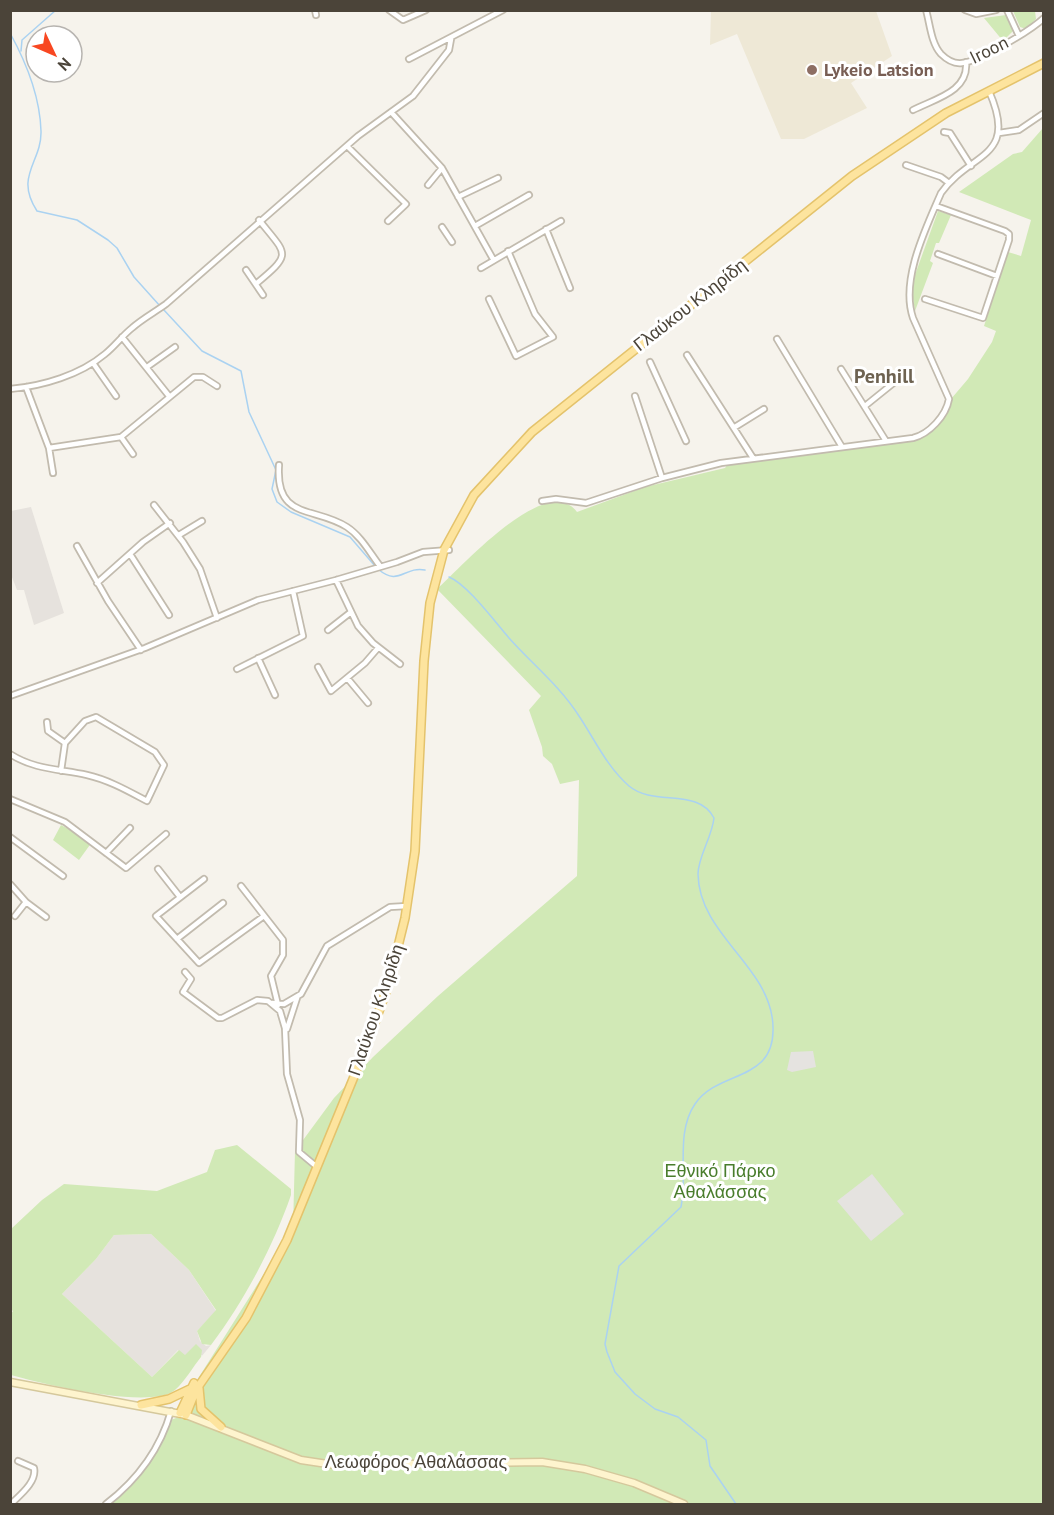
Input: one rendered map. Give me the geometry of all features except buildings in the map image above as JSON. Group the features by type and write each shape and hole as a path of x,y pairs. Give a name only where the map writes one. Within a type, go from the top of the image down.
{"main road":[{"name":"Γλαύκου Κληρίδη","path":"183,1414 196,1384 253,1304 287,1240 382,1003 408,906 415,851 424,661 428,624 446,550 467,513 496,468 532,432 852,176 891,148 1044,63"},
{"name":"Γλαύκου Κληρίδη","path":"990,93 1044,68"},
{"name":"Λεωφόρος Αθαλάσσας","path":"10,1382 183,1414 221,1427 301,1461 334,1465 542,1462 585,1468 634,1483 684,1504"},
{"path":"141,1405 180,1395 196,1384 200,1406 207,1417 221,1427"}],"street":[{"path":"390,10 403,20 426,10"},
{"path":"410,60 451,39 495,12 503,10"},
{"name":"Iroon","path":"926,10 940,52 952,62 966,62 1018,36 1044,18"},
{"path":"964,10 976,14 996,10"},
{"path":"1007,10 1018,36"},
{"path":"10,389 61,377 93,363 122,337 164,306 259,220 347,146 420,89 450,48 451,39"},
{"path":"913,110 959,87 966,75 966,62"},
{"path":"542,501 556,499 578,504 598,501 662,478 753,458 922,436 948,406 947,393 913,318 908,295 910,277 936,206 949,183 990,152 999,133 998,116 990,93"},
{"path":"391,112 442,168 494,259"},
{"path":"999,133 1019,130 1044,113"},
{"path":"944,132 950,133 971,166"},
{"path":"347,146 406,204 388,221"},
{"path":"906,165 941,177 949,183"},
{"path":"428,184 442,168"},
{"path":"458,197 498,178"},
{"path":"475,226 529,195"},
{"path":"925,299 983,318 1009,234 936,206"},
{"path":"257,283 282,261 283,255 282,248 259,220"},
{"path":"481,268 561,221"},
{"path":"442,227 452,242"},
{"path":"546,230 570,288"},
{"path":"489,299 516,356 553,337 535,314 508,251"},
{"path":"938,254 997,276"},
{"path":"246,270 263,295"},
{"path":"122,337 169,396"},
{"path":"777,339 842,447"},
{"path":"147,367 175,347"},
{"path":"687,355 753,458"},
{"path":"650,362 686,441"},
{"path":"93,363 116,396"},
{"path":"841,369 886,441"},
{"path":"50,448 121,437 195,377 202,377 217,386"},
{"path":"865,406 901,377"},
{"path":"26,387 50,448 53,473"},
{"path":"635,396 662,478"},
{"path":"735,427 764,409"},
{"path":"121,437 133,454"},
{"path":"279,465 278,482 281,493 295,507 345,525 355,534 379,567"},
{"path":"154,505 170,523 200,569 217,618"},
{"path":"179,536 202,521"},
{"path":"97,583 170,523"},
{"path":"77,546 97,583 141,650"},
{"path":"10,696 141,650 258,600 336,580 423,552 446,550"},
{"path":"130,554 169,615"},
{"path":"336,580 358,626 378,648 400,664"},
{"path":"237,669 303,636 293,591"},
{"path":"328,630 351,612"},
{"path":"318,667 331,691 348,679 378,648"},
{"path":"258,658 274,695"},
{"path":"348,679 368,703"},
{"path":"10,754 33,767 111,782 147,801 164,765 155,752 96,717 85,720 65,743 61,771"},
{"path":"47,722 48,731 65,743"},
{"path":"10,807 12,800 65,822 126,868 166,834"},
{"path":"106,853 130,828"},
{"path":"10,837 63,876"},
{"path":"158,869 180,897"},
{"path":"204,879 156,916 199,963 264,916"},
{"path":"10,884 26,902 46,917"},
{"path":"241,886 283,940 285,947 271,976 275,1004 280,1011 285,1033 287,1074 300,1120 299,1152 317,1167"},
{"path":"15,916 26,902"},
{"path":"177,939 223,903"},
{"path":"285,1033 297,998 327,946 390,907 408,906"},
{"path":"185,972 191,980 183,992 218,1018 257,1000 275,1004 297,998"},
{"path":"106,1504 130,1484 147,1462 162,1437 171,1411"},
{"path":"11,1504 32,1482 36,1470 18,1461"},
{"path":"10,1494 18,1498"}],"shaded area":[{"name":"Lykeio Latsion","path":"711,11 876,11 892,56 851,83 867,108 804,139 781,139 737,34 710,45"},
{"path":"31,507 64,613 34,625 24,590 17,590 10,572 11,511"},
{"path":"813,1051 816,1067 792,1072 787,1070 791,1052"},
{"path":"872,1174 904,1214 871,1241 837,1201"},
{"path":"151,1234 189,1270 216,1311 197,1331 200,1341 206,1346 211,1345 201,1357 202,1355 185,1356 178,1350 152,1377 62,1294 96,1259 114,1235"}],"green space":[{"path":"1013,11 1035,11 1036,19 1026,29 1020,27"},
{"path":"1006,15 1013,31 1003,41 984,18"},
{"name":"Εθνικό Πάρκο Αθαλάσσας","path":"1043,128 1043,1504 109,1504 120,1497 147,1467 171,1420 176,1418 187,1396 293,1228 295,1151 334,1098 373,1057 438,996 577,876 579,780 560,784 552,764 543,756 529,710 541,696 437,589 504,528 525,513 545,504 563,503 577,512 645,487 725,468 728,464 924,437 940,421 951,399 968,379 992,342 996,331 984,326 1008,252 1021,256 1031,220 959,192 1013,154 1022,152"},
{"path":"938,211 951,215 939,243 936,243 930,261 933,263 915,311 911,286"},
{"path":"61,825 92,842 79,860 53,840"},
{"path":"237,1145 291,1189 291,1195 276,1234 257,1273 211,1345 202,1344 197,1331 216,1310 189,1270 151,1234 114,1235 96,1259 62,1294 152,1377 179,1350 185,1355 196,1344 202,1350 201,1357 179,1386 162,1395 121,1396 70,1389 11,1375 10,1315 13,1311 10,1309 11,1229 42,1200 64,1184 157,1191 207,1172 215,1150"}],"waterway":[{"path":"21,51 22,40 56,10"},
{"path":"10,33 31,80 40,119 38,152 28,178 28,188 37,211 77,220 108,240 117,248 134,277 160,306"},
{"path":"163,309 202,351 241,371 249,412 276,470 272,489 277,502 291,512 350,537 375,566"},
{"path":"378,569 391,576 425,570"},
{"path":"449,577 472,595 563,695 621,779 639,792 651,796 697,803 707,809 714,818 699,867 701,896 710,916 749,969 770,1006 773,1027 771,1045 765,1058 756,1067 718,1085 705,1093 695,1104 685,1128 681,1207 619,1266 605,1344 615,1372 635,1394 655,1409 678,1417 706,1440 710,1466 736,1504"}],"place":[{"name":"Lykeio Latsion","path":"812,70"}],"district":[{"name":"Penhill","path":"884,376"}]}
